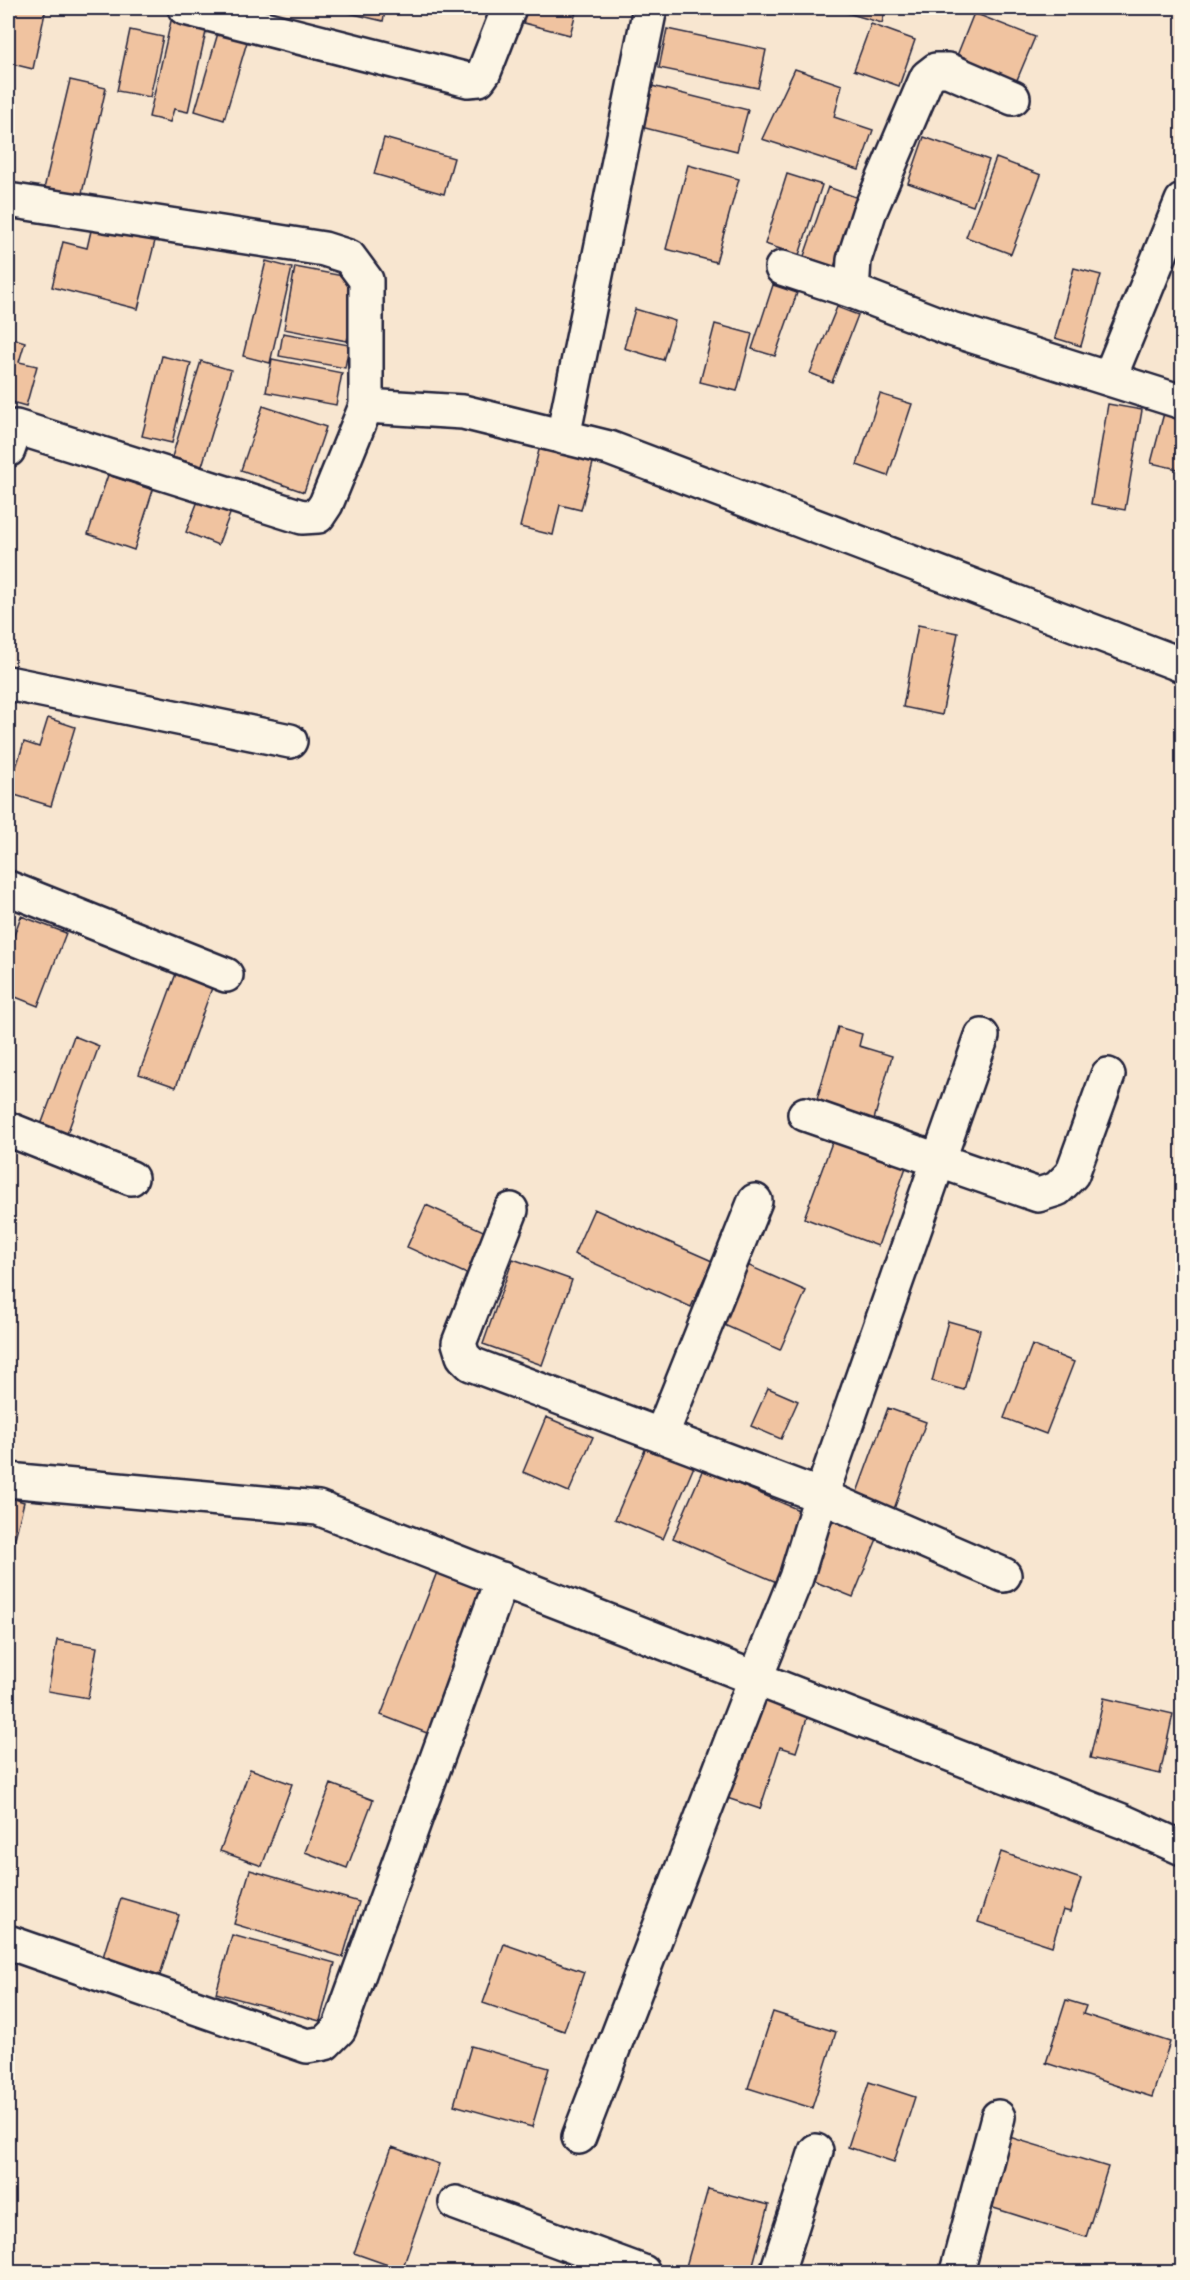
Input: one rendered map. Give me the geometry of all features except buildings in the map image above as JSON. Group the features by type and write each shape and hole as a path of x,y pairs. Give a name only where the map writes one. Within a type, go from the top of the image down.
{"street":[{"path":"186,8 468,80 479,78 484,72 509,8"},
{"path":"563,437 650,8"},
{"path":"852,291 854,260 869,213 927,77 936,70 948,70 1014,98"},
{"path":"8,200 324,249 349,257 366,280 366,406 326,504 318,516 302,517 16,427 8,450"},
{"path":"1109,378 1182,201"},
{"path":"782,268 852,291 951,329 1182,402"},
{"path":"366,406 462,412 609,448 1182,665"},
{"path":"8,683 290,741"},
{"path":"8,888 226,975"},
{"path":"579,2137 796,1578 821,1496 982,1036"},
{"path":"805,1114 1038,1196 1057,1189 1072,1174 1108,1075"},
{"path":"8,1129 131,1178"},
{"path":"661,1436 754,1201"},
{"path":"511,1210 459,1343 462,1356 471,1364 821,1496 1004,1575"},
{"path":"8,1480 318,1508 1122,1821 1182,1848"},
{"path":"8,1942 307,2046 325,2043 339,2029 502,1579"},
{"path":"957,2272 998,2118"},
{"path":"777,2272 816,2151"},
{"path":"456,2203 643,2272"}]}
